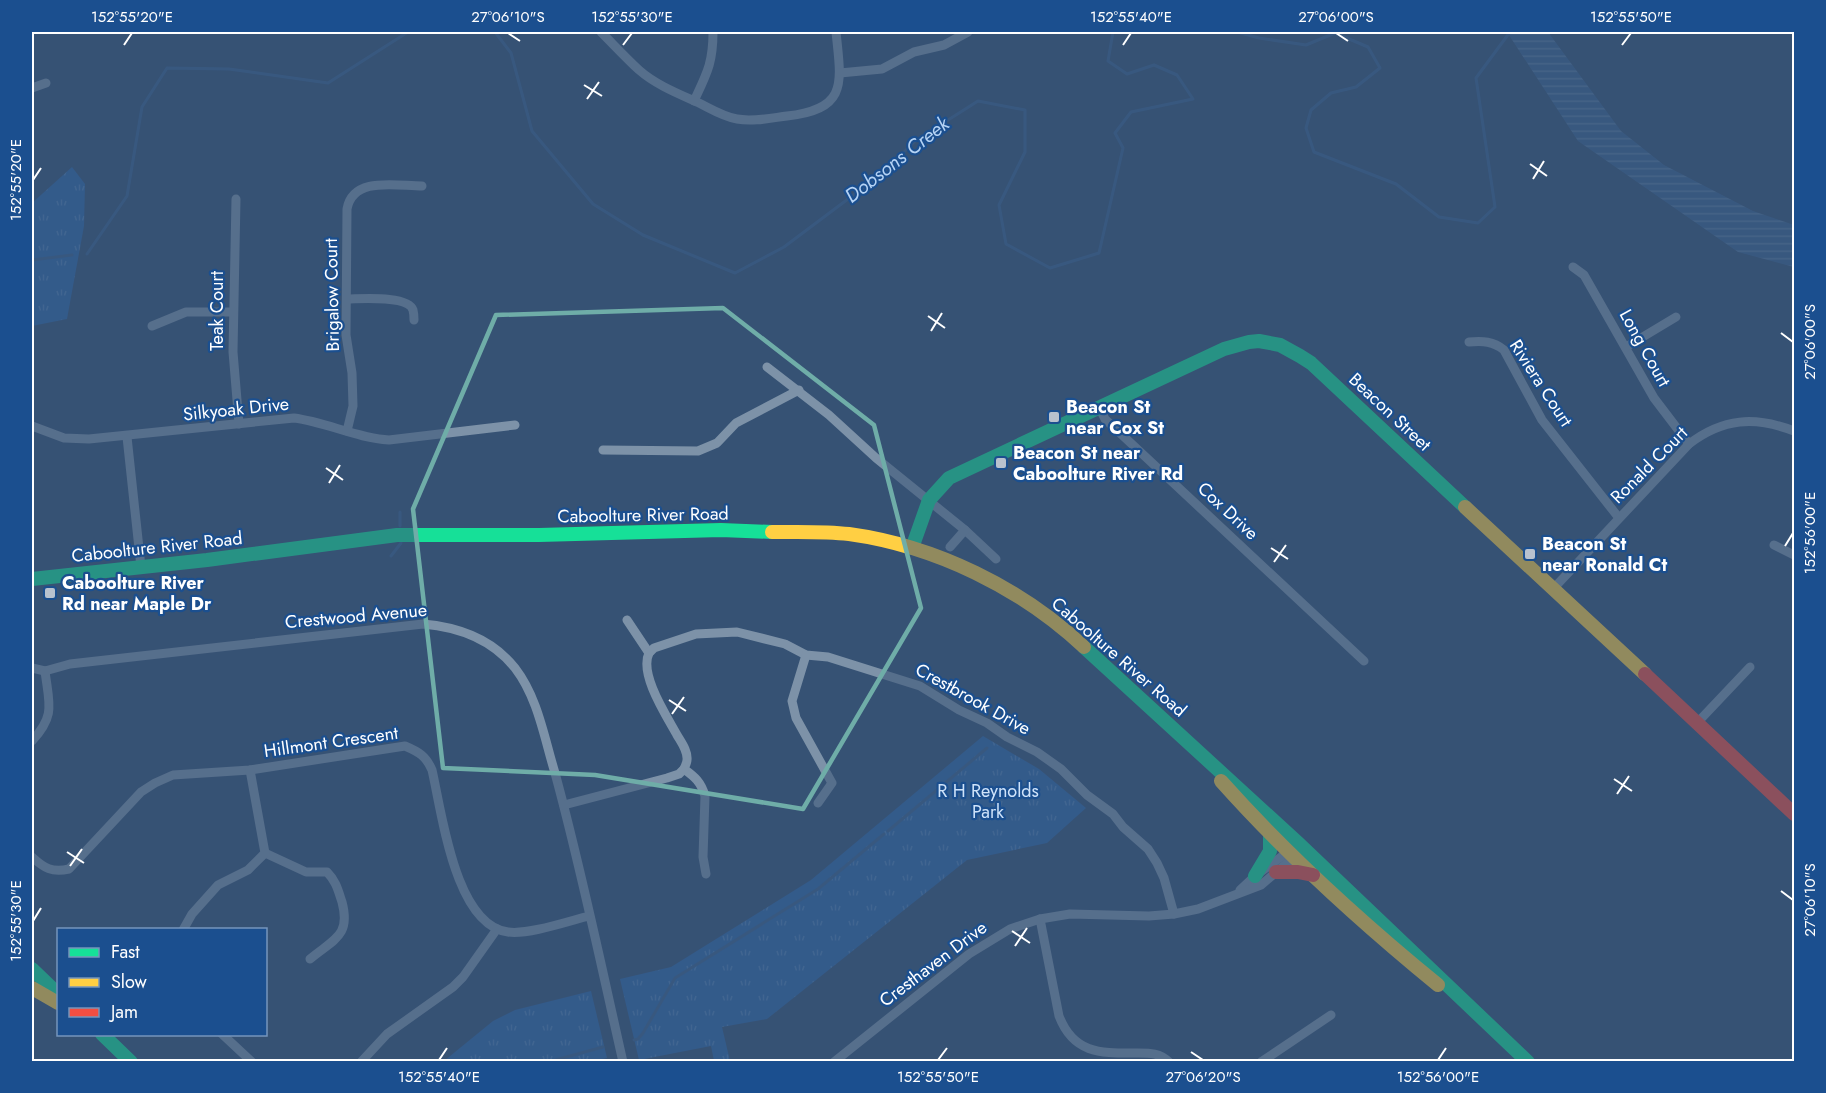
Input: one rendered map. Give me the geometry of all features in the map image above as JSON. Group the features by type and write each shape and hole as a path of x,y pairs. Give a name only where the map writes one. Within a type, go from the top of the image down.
{"main road":[{"name":"Beacon Street","path":"912,548 929,500 949,478 1099,406 1242,342 1261,341 1285,346 1311,363 1697,723 1792,806"},
{"name":"Caboolture River Road","path":"32,579 397,535 539,536 722,530 849,534 912,548 965,567 991,580 1010,590 1061,625 1190,744 1296,850 1440,976 1467,1005 1528,1062"},
{"name":"Caboolture River Road","path":"1190,744 1232,794 1270,834 1296,850 1314,875 1376,934 1434,982 1467,1005"},
{"path":"1255,876 1270,851 1270,834"},
{"path":"1276,872 1314,875"},
{"path":"32,969 57,993"},
{"path":"32,988 57,1002"},
{"path":"103,1036 131,1062"}],"street":[{"path":"600,32 640,71 659,84 726,116 753,120 809,113 830,100 838,88 840,73 836,32"},
{"path":"694,101 708,72 713,55 713,32"},
{"path":"840,73 882,69 914,52 944,45 968,32"},
{"path":"32,87 46,83"},
{"name":"Brigalow Court","path":"346,431 353,406 352,373 346,335 349,200 360,188 369,186 422,186"},
{"name":"Teak Court","path":"236,199 233,352 239,424"},
{"name":"Long Court","path":"1573,267 1584,275 1654,398 1689,444"},
{"path":"347,299 398,300 409,304 413,310 414,320"},
{"path":"152,326 186,312 233,312"},
{"path":"1626,347 1676,317"},
{"name":"Riviera Court","path":"1469,342 1487,341 1504,350 1542,420 1619,518"},
{"path":"767,367 799,390 891,471 965,530 996,559"},
{"path":"603,450 698,451 717,443 736,423 799,390"},
{"name":"Cox Drive","path":"1099,406 1105,419 1364,661"},
{"name":"Silkyoak Drive","path":"32,426 64,438 89,440 294,418 312,420 371,439 389,440 515,425"},
{"name":"Ronald Court","path":"1553,589 1689,444 1710,429 1731,423 1765,422 1794,431"},
{"path":"127,437 141,567"},
{"path":"950,547 965,530"},
{"path":"1774,545 1794,555"},
{"path":"564,805 679,774 688,759 685,747 652,687 646,670 649,653 627,620"},
{"name":"Crestwood Avenue","path":"32,668 45,671 70,664 405,625 447,626 483,641 501,653 513,666 534,701 564,805 623,1062"},
{"name":"Crestbrook Drive","path":"649,653 654,648 696,634 737,632 784,644 806,655 828,657 920,686 1037,752 1061,769 1087,795 1113,814 1123,827 1148,849 1164,878 1174,914"},
{"path":"806,655 792,701 796,718 832,783 818,803"},
{"path":"1697,723 1750,667"},
{"path":"32,741 44,728 50,711 45,671"},
{"name":"Hillmont Crescent","path":"32,857 45,869 57,872 69,869 141,792 173,775 250,770 405,746 421,753 427,760 432,770 452,859 461,887 474,910 484,921 497,929"},
{"path":"684,769 696,778 705,796 703,857 706,874"},
{"path":"250,770 265,854"},
{"name":"Cresthaven Drive","path":"1238,892 1255,876 1296,850"},
{"name":"Cresthaven Drive","path":"834,1062 982,945 1010,929 1040,919 1085,913 1149,916 1174,914 1212,904 1261,885 1296,850"},
{"path":"184,928 192,914 218,885 248,870 265,854"},
{"path":"265,854 306,872 327,872 335,881 346,917 345,927 310,959"},
{"path":"361,1062 387,1034 458,982 497,929 510,933 590,916"},
{"path":"1040,919 1059,1016 1072,1039 1096,1052 1151,1053 1169,1062"},
{"path":"1261,1062 1331,1015"},
{"path":"223,1036 252,1062"}],"highlighted area":[{"path":"723,308 874,425 921,608 803,809 595,775 443,768 413,509 496,315"}],"green space":[{"path":"72,167 85,184 84,226 67,319 32,326 32,203"},
{"name":"R H Reynolds Park","path":"983,736 1039,769 1086,808 1047,843 967,860 767,1019 722,1027 730,1061 714,1061 711,1046 639,1060 620,979 671,967 811,880"},
{"path":"591,991 607,1058 588,1062 444,1061 493,1021 515,1010"}],"shaded area":[{"path":"1507,32 1548,32 1621,131 1664,165 1753,211 1794,225 1794,267 1738,252 1578,141"}],"waterway":[{"name":"Dobsons Creek","path":"87,254 127,196 142,107 167,68 229,69 328,83 408,32"},
{"name":"Dobsons Creek","path":"495,32 511,53 532,131 593,204 643,235 735,273 784,247 884,172 915,141 978,101 1025,110 1025,152 999,205 1006,244 1050,268 1099,253 1123,148 1115,133 1131,112 1193,99 1177,75 1154,65 1127,74 1108,61 1113,32"},
{"name":"Dobsons Creek","path":"1237,32 1259,38 1306,45 1335,33 1368,47 1380,68 1356,87 1331,93 1311,110 1306,128 1314,152 1396,184 1439,217 1478,223 1495,207 1476,78 1510,32"},
{"name":"Dobsons Creek","path":"32,260 72,255"},
{"path":"400,512 400,526"},
{"path":"391,556 401,543"},
{"path":"888,831 987,748"},
{"path":"634,1040 643,1033 675,978 818,889 884,834"},
{"path":"548,1062 603,1047"}],"traffic: fast":[{"path":"912,548 929,500 949,478 1224,349 1259,341 1280,345 1311,363 1465,507"},
{"path":"32,579 207,560 397,535 539,535 721,530 772,532"},
{"path":"1084,647 1298,843 1528,1062"},
{"path":"1255,876 1270,851 1270,834"},
{"path":"32,969 57,993"},
{"path":"104,1036 131,1062"}],"traffic: slow":[{"path":"1465,507 1645,674"},
{"path":"772,532 849,534 914,548 945,559 1005,588 1033,606 1084,647"},
{"path":"1221,781 1325,887 1438,985"},
{"path":"32,988 57,1002"}],"traffic: jam":[{"path":"1645,674 1794,814"},
{"path":"1276,872 1313,875"}],"place":[{"name":"Beacon St near Cox St","path":"1054,417"},
{"name":"Beacon St near Caboolture River Rd","path":"1001,463"},
{"name":"Beacon St near Ronald Ct","path":"1530,554"},
{"name":"Caboolture River Rd near Maple Dr","path":"50,593"}]}
